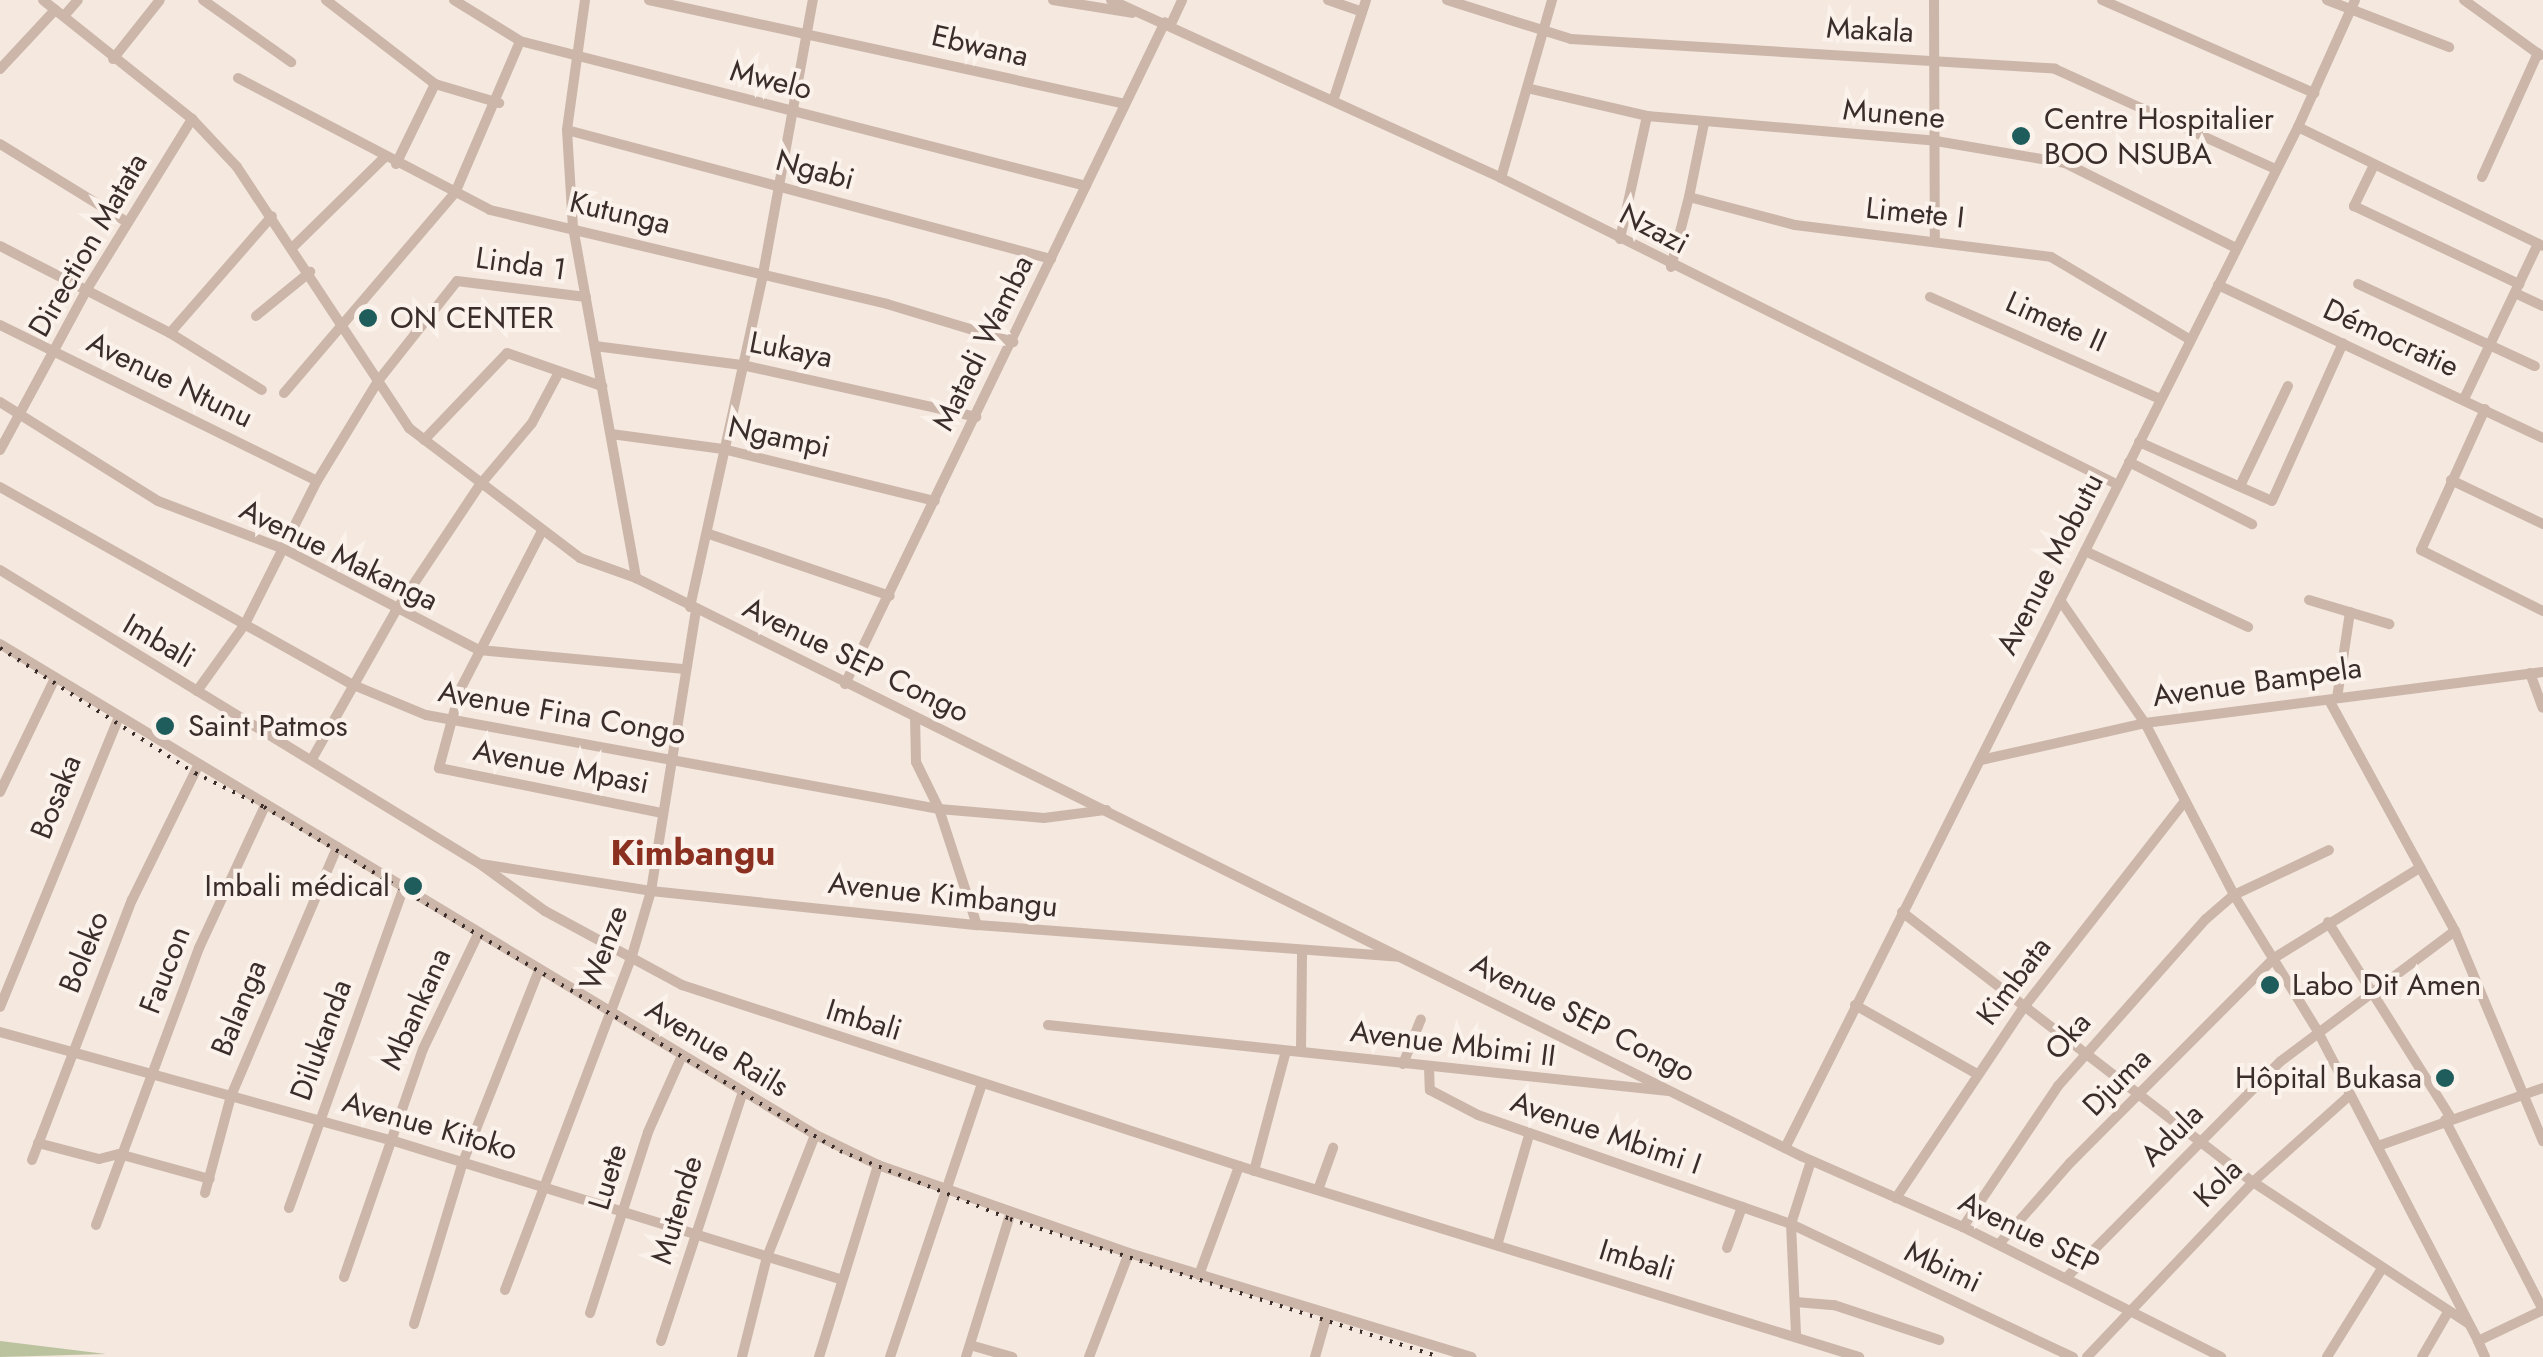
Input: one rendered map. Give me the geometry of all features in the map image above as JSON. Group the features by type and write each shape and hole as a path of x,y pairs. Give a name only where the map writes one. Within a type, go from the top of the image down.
{"street":[{"name":"Avenue SEP Congo","path":"43,0 192,119 294,246 378,380 424,440 479,486 580,558 636,578 1811,1160"},
{"path":"0,70 78,0"},
{"path":"113,59 160,0"},
{"path":"203,0 291,62"},
{"path":"326,0 435,84 499,103"},
{"name":"Mwelo","path":"454,0 520,41 1086,186"},
{"path":"472,14 479,0"},
{"path":"585,0 566,130 573,227 636,578"},
{"name":"Ebwana","path":"649,0 1124,104"},
{"name":"Wenze","path":"505,1290 608,1010 631,959 650,891 676,759 693,608 723,449 763,274 813,0"},
{"path":"1052,0 1143,15"},
{"path":"1111,0 1143,15"},
{"name":"Matadi Wamba","path":"845,684 1013,342 1124,104 1182,0"},
{"path":"1328,0 1362,12"},
{"path":"1334,98 1366,0"},
{"name":"Makala","path":"1447,0 1544,34 1936,58 2069,73 2275,169"},
{"path":"1501,178 1531,89 1552,0"},
{"path":"1934,0 1935,240"},
{"path":"2102,0 2314,93"},
{"path":"2327,0 2353,5 2448,48"},
{"path":"2464,0 2541,55 2482,176"},
{"name":"Avenue Mobutu","path":"1785,1148 2298,127 2353,5"},
{"name":"Nzazi","path":"1143,15 1334,98 1501,178 1671,267 2118,485"},
{"path":"284,393 455,193 499,103 520,41"},
{"name":"Kutunga","path":"238,78 490,210 763,274 1013,342"},
{"path":"294,246 390,161 435,84"},
{"name":"Munene","path":"1531,89 1647,116 1936,141 2072,165 2236,248"},
{"path":"1620,239 1647,116"},
{"name":"Direction Matata","path":"0,450 22,416 87,289 192,119"},
{"path":"1671,267 1704,123"},
{"path":"2298,127 2541,245 2464,399"},
{"name":"Ngabi","path":"566,130 1051,259"},
{"path":"0,144 127,222"},
{"path":"2374,165 2354,206 2543,306"},
{"name":"Limete I","path":"1690,197 1795,224 2052,257 2189,339"},
{"path":"170,333 272,216"},
{"path":"0,246 170,333 262,390"},
{"path":"256,316 310,272"},
{"name":"Linda 1","path":"378,380 462,279 586,297"},
{"path":"2358,284 2535,366"},
{"name":"Démocratie","path":"2218,285 2543,438"},
{"name":"Limete II","path":"1930,297 2160,398"},
{"name":"Avenue Ntunu","path":"0,325 317,481"},
{"path":"2140,442 2267,501 2275,498 2343,343"},
{"name":"Lukaya","path":"595,346 742,365 976,418"},
{"path":"424,440 508,353 558,374 602,386"},
{"path":"312,759 395,612 479,486 532,423 558,374"},
{"path":"197,692 244,624 317,481 378,380"},
{"path":"2240,486 2288,386"},
{"name":"Avenue Makanga","path":"0,402 158,500 284,550 395,612 479,650 685,668"},
{"path":"2485,409 2421,550 2543,611"},
{"name":"Ngampi","path":"611,434 723,449 935,501"},
{"path":"2130,462 2252,524"},
{"path":"2451,480 2543,524"},
{"name":"Avenue Fina Congo","path":"0,487 351,684 450,722 676,759 939,809 1044,818 1107,810"},
{"path":"450,722 479,650 542,531"},
{"path":"708,534 890,596"},
{"path":"2085,550 2248,627"},
{"name":"Imbali","path":"0,570 631,959 749,1010 1239,1166 1796,1334 1825,1351"},
{"path":"2060,600 2145,722 2234,896 2316,1030 2486,1357"},
{"path":"2309,600 2390,624"},
{"path":"2350,612 2333,699 2455,930 2543,1142"},
{"name":"Avenue Rails","path":"0,644 197,768 336,847 681,1058 815,1135 878,1165 1130,1253 1472,1357"},
{"name":"Avenue Bampela","path":"1981,760 2145,722 2543,672"},
{"path":"2530,673 2543,708"},
{"path":"0,792 55,678"},
{"path":"915,717 916,762 939,809 977,925"},
{"name":"Bosaka","path":"0,1007 118,719"},
{"name":"Avenue Mpasi","path":"450,722 438,764 442,770 663,813"},
{"name":"Boleko","path":"32,1160 132,900 197,768"},
{"name":"Kimbata","path":"1896,1198 2024,1008 2184,802"},
{"name":"Faucon","path":"96,1225 198,948 265,806"},
{"name":"Balanga","path":"204,1193 231,1096 336,847"},
{"path":"2234,896 2330,850"},
{"name":"Avenue Kimbangu","path":"480,864 650,891 977,925 1302,953 1403,957"},
{"name":"Djuma","path":"1999,1244 2274,958 2420,868"},
{"name":"Dilukanda","path":"289,1208 403,889"},
{"name":"Oka","path":"1963,1226 2026,1128 2085,1055 2234,896"},
{"path":"1902,912 2253,1182 2381,1270 2470,1325"},
{"path":"2328,922 2373,988 2448,1119 2543,1310 2478,1342"},
{"name":"Adula","path":"2066,1278 2316,1030 2455,930"},
{"name":"Mbankana","path":"344,1276 429,1034 478,934"},
{"path":"1301,1052 1302,953"},
{"path":"414,1324 463,1162 539,970"},
{"path":"1855,1004 1977,1074"},
{"path":"1403,1064 1421,1019"},
{"name":"Avenue Mbimi II","path":"1048,1025 1674,1091"},
{"name":"Avenue Kitoko","path":"0,1032 394,1140 544,1185 623,1216 842,1280"},
{"path":"1254,1170 1286,1051"},
{"name":"Luete","path":"590,1314 648,1132 681,1058"},
{"name":"Avenue Mbimi I","path":"1429,1067 1430,1090 1528,1135 1791,1224"},
{"path":"890,1357 982,1083"},
{"path":"2378,1146 2524,1090 2543,1088"},
{"name":"Mutende","path":"660,1342 698,1238 742,1094"},
{"name":"Kola","path":"2087,1357 2253,1182 2349,1096"},
{"path":"742,1357 767,1257 815,1135"},
{"path":"1498,1242 1528,1135"},
{"path":"38,1143 99,1159 119,1154 210,1179"},
{"path":"1318,1190 1334,1148"},
{"path":"1796,1334 1791,1224 1811,1160"},
{"name":"Avenue SEP","path":"1811,1160 1963,1226 2221,1357"},
{"path":"819,1357 878,1165"},
{"path":"1199,1276 1239,1166"},
{"path":"1727,1248 1742,1207"},
{"path":"1011,1212 968,1351 1012,1357"},
{"name":"Mbimi","path":"1791,1224 2073,1357"},
{"path":"1089,1357 1130,1253"},
{"path":"2327,1357 2381,1270"},
{"path":"1796,1302 1834,1304 1939,1340"},
{"path":"2422,1357 2448,1312"},
{"path":"1315,1357 1327,1315"},
{"path":"1825,1351 1859,1357"}],"green space":[{"path":"0,1341 106,1354 0,1357"}],"railway":[{"path":"0,648 195,773 264,807 840,1151 1010,1219 1439,1357"}],"place":[{"name":"Centre Hospitalier BOO NSUBA","path":"2021,136"},
{"name":"ON CENTER","path":"368,318"},
{"name":"Saint Patmos","path":"165,726"},
{"name":"Imbali médical","path":"413,886"},
{"name":"Labo Dit Amen","path":"2270,985"},
{"name":"Hôpital Bukasa","path":"2445,1078"}],"district":[{"name":"Kimbangu","path":"693,853"}]}
